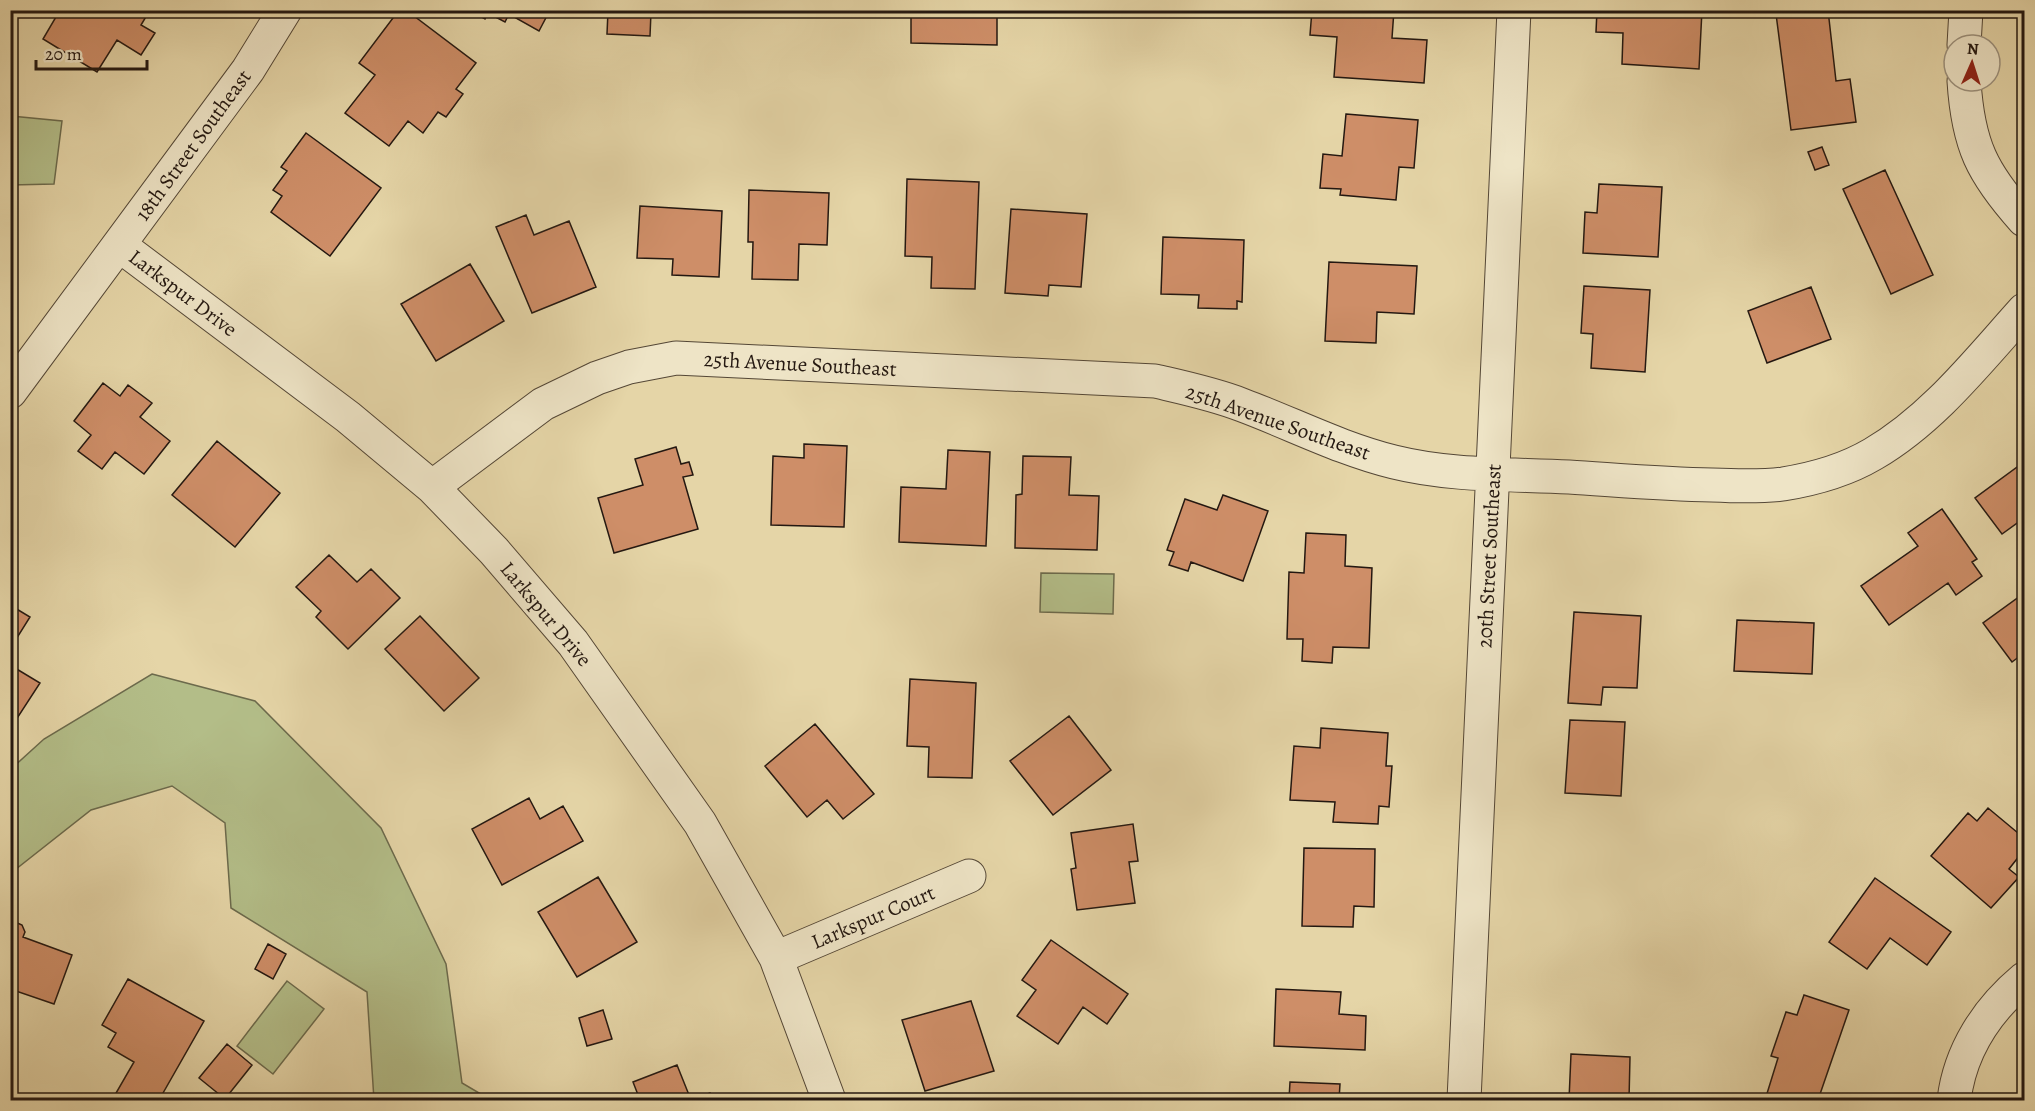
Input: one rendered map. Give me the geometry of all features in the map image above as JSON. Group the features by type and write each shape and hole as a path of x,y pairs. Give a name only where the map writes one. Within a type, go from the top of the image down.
{"street":[{"name":"18th Street Southeast","path":"10,392 248,70 285,10"},
{"name":"20th Street Southeast","path":"1464,1101 1514,10"},
{"path":"1965,33 1966,10"},
{"path":"1965,93 1972,139 1986,171 2001,194 2025,220"},
{"name":"Larkspur Drive","path":"118,245 348,417 432,487 494,551 573,643 700,823 776,958 829,1101"},
{"name":"25th Avenue Southeast","path":"432,487 543,404 597,378 629,367 676,358 1155,381 1212,394 1323,440 1394,462 1437,470 1734,486 1782,484 1826,475 1872,455 1908,432 2025,310"},
{"name":"Larkspur Court","path":"776,958 969,876"},
{"path":"1954,1101 1956,1080 1971,1043 1992,1009 2025,979"}],"green space":[{"path":"11,116 62,121 54,184 11,185"},
{"path":"1041,573 1114,574 1113,614 1040,612"},
{"path":"152,674 255,701 381,828 446,964 462,1083 491,1100 374,1100 367,992 231,908 225,823 172,786 91,810 11,873 11,769 44,739"},
{"path":"287,981 324,1009 273,1074 237,1046"}],"building":[{"path":"60,10 150,10 141,25 155,33 141,55 117,40 97,72 43,39"},
{"path":"399,10 406,10 476,63 456,89 463,94 446,117 438,112 423,133 408,121 389,146 345,113 375,75 359,63"},
{"path":"470,10 550,10 539,31 509,14 505,22 488,13 485,19"},
{"path":"911,10 997,10 997,45 911,43"},
{"path":"1155,10 1233,10 1233,16 1155,13"},
{"path":"1312,10 1394,10 1392,38 1427,40 1424,83 1334,77 1337,37 1310,35"},
{"path":"1597,10 1702,10 1699,69 1622,64 1623,33 1596,32"},
{"path":"1828,10 1836,81 1850,79 1856,122 1791,130 1776,14"},
{"path":"608,11 651,12 650,36 607,34"},
{"path":"1346,114 1418,120 1414,168 1399,167 1396,200 1340,195 1341,189 1320,188 1323,154 1342,156"},
{"path":"306,133 381,188 330,256 271,212 282,196 273,190 287,171 281,167"},
{"path":"1822,147 1829,165 1815,170 1808,152"},
{"path":"1885,170 1933,275 1891,294 1843,189"},
{"path":"907,179 979,182 975,289 931,288 932,257 905,256"},
{"path":"1599,184 1662,187 1658,257 1583,253 1585,212 1597,213"},
{"path":"749,190 829,193 827,245 799,244 798,280 752,279 753,242 748,242"},
{"path":"640,206 722,211 719,277 672,275 673,259 637,258"},
{"path":"1011,209 1087,214 1081,287 1049,285 1048,296 1005,293"},
{"path":"526,215 534,235 569,221 596,287 532,313 496,227"},
{"path":"1163,237 1244,240 1242,302 1237,301 1237,309 1198,308 1199,295 1161,294"},
{"path":"1329,262 1417,266 1414,314 1377,312 1376,343 1325,341"},
{"path":"470,264 504,321 436,361 401,304"},
{"path":"1584,286 1650,290 1645,372 1591,368 1593,334 1581,333"},
{"path":"1811,287 1831,339 1767,363 1748,311"},
{"path":"103,383 120,396 128,385 152,403 140,417 170,441 144,474 115,452 102,469 78,451 91,435 74,421"},
{"path":"217,441 280,493 235,547 172,495"},
{"path":"804,444 847,446 844,527 771,525 773,456 804,458"},
{"path":"676,447 681,464 689,462 693,475 683,477 698,529 614,553 598,498 643,485 635,459"},
{"path":"948,450 990,452 986,546 899,542 901,487 946,489"},
{"path":"1023,456 1071,457 1069,495 1099,496 1097,550 1015,548 1016,495 1022,494"},
{"path":"2024,462 2024,518 2002,534 1975,498"},
{"path":"1223,495 1268,511 1243,581 1191,562 1188,571 1169,565 1174,552 1167,550 1185,499 1217,510"},
{"path":"1942,509 1977,559 1972,562 1982,576 1956,595 1948,583 1889,625 1861,586 1918,546 1908,533"},
{"path":"1306,533 1346,535 1345,566 1372,568 1369,648 1333,647 1332,663 1302,661 1303,639 1287,639 1289,572 1304,573"},
{"path":"329,555 357,582 371,569 400,598 348,649 316,617 321,611 296,587"},
{"path":"2023,594 2024,653 2012,662 1983,623"},
{"path":"10,605 30,617 10,649"},
{"path":"1574,612 1641,616 1637,688 1603,687 1601,705 1568,703"},
{"path":"420,616 479,678 444,711 385,649"},
{"path":"1737,620 1814,623 1812,674 1734,671"},
{"path":"10,665 40,683 14,723 10,720"},
{"path":"910,679 976,683 972,778 928,777 929,747 907,746"},
{"path":"1069,716 1111,770 1053,815 1010,761"},
{"path":"1570,720 1625,722 1621,796 1565,793"},
{"path":"815,724 874,794 843,819 827,800 807,817 765,766"},
{"path":"1321,728 1388,733 1386,766 1392,766 1389,807 1379,806 1378,824 1333,822 1335,802 1290,800 1294,746 1320,748"},
{"path":"529,798 540,819 563,806 583,841 502,885 472,829"},
{"path":"1988,808 2024,838 2024,850 2009,869 2019,877 1991,908 1931,856 1968,813 1977,821"},
{"path":"1133,824 1138,861 1129,862 1135,903 1077,910 1071,869 1076,868 1071,833"},
{"path":"1304,848 1375,849 1374,907 1354,906 1353,927 1302,926"},
{"path":"598,877 637,942 577,977 538,912"},
{"path":"1875,878 1951,932 1927,965 1890,938 1867,969 1829,942"},
{"path":"10,922 22,925 25,932 23,937 72,955 54,1004 10,989"},
{"path":"1051,940 1128,994 1107,1024 1083,1007 1058,1044 1017,1016 1036,990 1022,980"},
{"path":"268,944 286,954 273,979 255,969"},
{"path":"128,979 204,1021 159,1100 112,1100 134,1062 108,1047 116,1033 102,1025"},
{"path":"1276,989 1341,992 1339,1014 1366,1016 1365,1050 1274,1046"},
{"path":"1804,995 1849,1010 1818,1100 1765,1100 1778,1058 1771,1056 1786,1012 1797,1015"},
{"path":"971,1001 994,1071 925,1091 902,1020"},
{"path":"603,1010 612,1039 587,1046 579,1018"},
{"path":"227,1044 252,1065 225,1099 199,1078"},
{"path":"1571,1054 1630,1057 1629,1100 1569,1100"},
{"path":"677,1065 691,1100 640,1100 633,1082"},
{"path":"1290,1082 1340,1084 1339,1100 1257,1100 1257,1098 1289,1099"},
{"path":"710,1093 713,1100 692,1100"}]}
